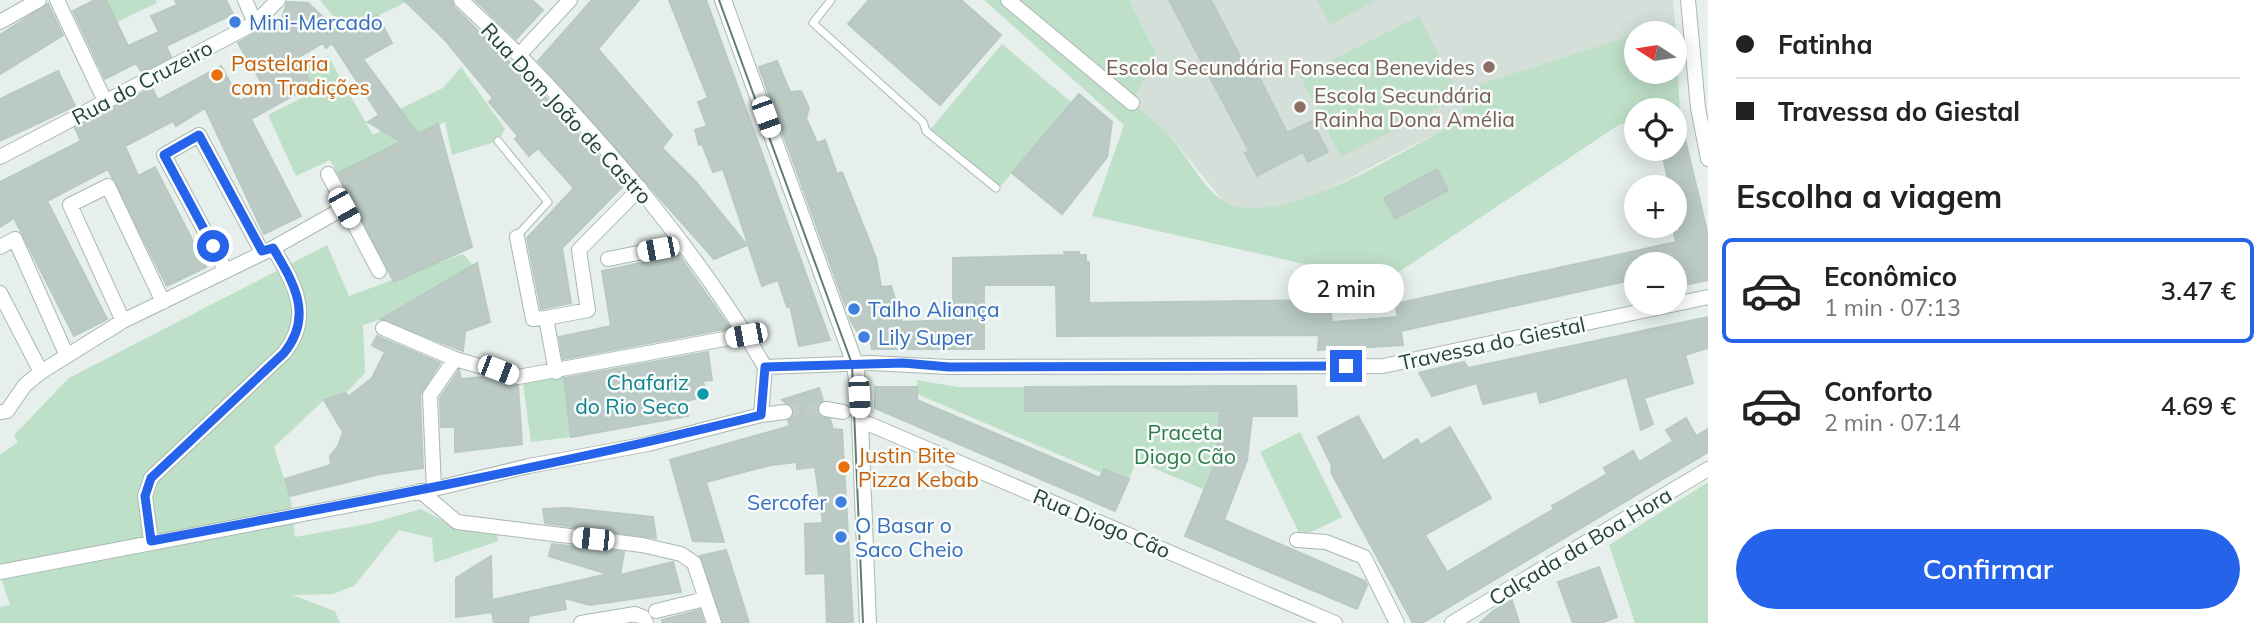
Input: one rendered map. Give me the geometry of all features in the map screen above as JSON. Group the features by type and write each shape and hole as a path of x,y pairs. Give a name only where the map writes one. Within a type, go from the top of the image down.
{"street":[{"path":"0,22 39,0"},
{"path":"57,0 105,101"},
{"path":"245,0 256,23"},
{"path":"255,0 256,23"},
{"name":"Rua do Cruzeiro","path":"0,157 256,23 278,0"},
{"name":"Rua Dom João de Castro","path":"461,0 519,55 640,187 683,244 765,367"},
{"path":"519,55 570,0"},
{"path":"1008,0 1132,103"},
{"path":"1688,0 1693,71 1708,159"},
{"path":"726,1 855,364 868,623"},
{"path":"151,541 145,496 151,478 284,353 296,336 301,316 299,296 267,250 199,135 164,155 225,268"},
{"path":"328,174 379,271"},
{"path":"123,321 70,205 101,189 108,186 163,302"},
{"path":"517,237 533,319 588,310 579,250 640,187"},
{"path":"0,412 7,411 24,385 40,372 123,321 225,268 267,250 344,208"},
{"path":"0,247 15,239 67,356"},
{"path":"608,259 683,244"},
{"path":"0,293 40,372"},
{"name":"Travessa do Giestal","path":"765,367 855,364 949,367 1383,366 1708,297"},
{"path":"546,318 556,372"},
{"path":"383,328 455,359 518,377 746,335"},
{"path":"455,359 430,395 427,490 457,522 642,545 681,554 694,563 714,623"},
{"path":"761,415 765,367"},
{"path":"826,408 843,412"},
{"path":"0,572 427,490 528,466 648,444 761,415 785,412"},
{"name":"Rua Diogo Cão","path":"869,424 1335,623"},
{"name":"Calçada da Boa Hora","path":"1452,623 1708,469"},
{"path":"1297,540 1326,542 1364,557 1397,623"},
{"path":"656,611 705,598"},
{"path":"581,623 643,619"}],"lane":[{"path":"831,0 814,23 923,122 926,131 996,188"},
{"path":"498,141 548,202 517,237"}],"shaded area":[{"name":"Escola Secundária Rainha Dona Amélia","path":"1129,0 1673,0 1675,21 1624,21 1624,38 1471,87 1465,94 1463,111 1456,123 1311,198 1257,211 1241,209 1223,201 1172,138 1132,103 1156,52"}],"green space":[{"path":"106,0 156,0 157,3 117,22"},
{"path":"320,0 406,2 354,28 332,15"},
{"path":"984,0 1129,0 1156,53 1133,103 1168,134 1202,181 1216,195 1224,201 1247,208 1275,206 1307,197 1341,184 1406,151 1456,123 1471,87 1624,38 1624,84 1678,84 1679,98 1624,98 1624,123 1384,282 1092,216 1124,125"},
{"path":"1317,0 1377,0 1330,25"},
{"path":"1419,16 1460,97 1341,157 1300,76"},
{"path":"1002,44 1071,102 997,191 928,132"},
{"path":"328,56 373,135 405,117 400,109 443,88 461,67 505,129 498,141 452,155 445,122 337,174 330,160 296,176 268,115 315,91 302,67"},
{"path":"327,245 349,296 463,254 473,265 478,266 392,314 363,325 365,373 346,393 324,400 274,447 291,501 295,537 372,523 421,509 453,526 497,533 498,541 434,563 432,538 399,530 354,586 333,594 292,595 335,611 340,623 0,623 0,607 10,605 0,575 0,455 18,442 14,435 69,378"},
{"path":"564,376 571,437 531,442 523,384"},
{"name":"Praceta Diogo Cão","path":"917,380 958,387 1025,387 1026,411 1221,411 1218,453 1205,490 1137,461 1129,479 1105,469 1102,473 917,394"},
{"path":"1300,432 1342,517 1301,537 1260,452"},
{"path":"1708,482 1708,623 1635,623 1609,545"}],"building":[{"path":"95,0 106,0 128,46 159,32 151,16 177,5 175,0 226,0 233,14 166,46 171,57 142,72 136,63 105,79 73,11"},
{"path":"404,0 452,0 454,7 546,98 624,185 562,248 571,303 541,309 527,238 574,188 538,148 529,156 515,139 518,136 489,102 493,98 446,41"},
{"path":"475,0 532,0 543,10 516,39"},
{"path":"592,0 639,0 598,49 672,135 662,148 696,182 747,245 714,259 538,61"},
{"path":"669,0 706,0 830,340 799,346 790,306 787,307 778,280 762,286 723,169 713,172 702,144 699,145 695,130 707,126 698,102 708,98"},
{"path":"869,0 961,0 1001,35 940,105 848,24"},
{"path":"1169,0 1211,0 1249,74 1256,71 1287,133 1312,121 1328,152 1308,162 1303,152 1257,176 1245,153 1249,151"},
{"path":"287,2 308,3 341,34 377,15 392,43 363,59 418,134 438,124 472,247 394,282 338,173 401,142 368,122 379,115 332,43 326,48 323,43 297,58 312,85 251,119 301,216 264,234 205,108 176,126 173,121 125,146 138,176 155,167 206,267 167,286 108,169 47,201 107,319 74,336 14,218 0,227 0,182 81,141 75,128 152,88 158,100 221,66 240,101 264,87 238,43 282,18"},
{"path":"48,4 63,35 0,74 0,35"},
{"path":"777,61 790,92 801,91 809,108 806,118 817,143 825,140 837,174 842,172 876,258 881,287 891,286 902,322 953,320 953,258 1065,255 1064,252 1079,252 1079,255 1086,255 1086,262 1089,262 1089,303 1329,300 1332,322 1398,317 1395,304 1624,253 1624,282 1401,331 1403,345 1318,350 1319,335 1057,336 1056,285 984,285 984,349 872,349 870,338 863,341 851,321 759,67"},
{"path":"58,71 75,106 0,141 0,99"},
{"path":"1079,94 1112,122 1107,157 1062,214 1012,173"},
{"path":"1687,148 1708,235 1708,280 1687,284 1687,252 1631,252 1676,242 1675,238 1687,238 1687,175 1667,175 1664,161 1687,161"},
{"path":"1437,169 1448,190 1395,219 1384,198"},
{"path":"679,255 730,328 563,359 559,337 611,326 602,271"},
{"path":"477,263 490,322 465,331 463,351 381,319"},
{"path":"1708,317 1708,348 1685,355 1693,383 1644,398 1653,424 1641,430 1627,377 1540,403 1537,391 1483,404 1477,383 1432,396 1419,373 1464,362 1468,368"},
{"path":"377,336 440,363 420,395 423,468 380,474 290,496 285,479 331,465 330,456 338,446 343,432 324,400 346,393 348,397 372,378 385,352 372,345"},
{"path":"708,352 712,380 703,381 707,396 686,401 688,416 571,437 564,378"},
{"path":"459,370 461,379 483,377 503,385 518,386 522,444 455,452 455,427 441,427 440,398"},
{"path":"1296,386 1297,416 1252,416 1247,460 1224,520 1365,581 1367,585 1357,609 1185,536 1216,462 1220,411 1025,411 1025,387"},
{"path":"875,387 917,387 917,400 1100,478 1104,469 1129,479 1115,511 875,408"},
{"path":"819,388 823,400 817,407 817,413 830,419 833,429 842,430 853,623 827,623 825,573 806,574 805,524 823,523 815,467 797,469 797,462 771,465 706,482 724,542 693,541 670,460 790,426 788,421 794,410 782,400"},
{"path":"1358,416 1383,461 1417,439 1421,445 1450,427 1491,498 1425,535 1447,572 1554,509 1552,506 1607,474 1604,468 1633,451 1639,462 1673,441 1666,430 1686,418 1696,436 1708,429 1708,452 1422,623 1413,623 1331,472 1332,466 1318,437"},
{"path":"568,508 653,517 656,538 545,523 543,509"},
{"path":"552,544 624,552 620,575 673,562 681,592 590,605 564,598 566,609 529,616 528,623 494,623 492,612 456,617 456,578 491,556 492,600 608,574 549,556"},
{"path":"726,550 749,623 723,623 700,556"},
{"path":"1599,567 1617,617 1601,623 1573,623 1558,582"},
{"path":"1512,600 1519,623 1480,623 1493,611"},
{"path":"700,610 704,623 662,623 662,620"}],"tunnel":[{"path":"785,412 826,409"}],"tram line":[{"path":"719,0 852,364 863,623"}],"place":[{"name":"Mini-Mercado","path":"235,22"},
{"name":"Escola Secundária Fonseca Benevides","path":"1489,67"},
{"name":"Pastelaria com Tradições","path":"217,75"},
{"name":"Escola Secundária Rainha Dona Amélia","path":"1300,107"},
{"name":"Talho Aliança","path":"854,309"},
{"name":"Lily Super","path":"864,337"},
{"name":"Chafariz do Rio Seco","path":"703,394"},
{"name":"Justin Bite Pizza Kebab","path":"844,467"},
{"name":"Sercofer","path":"841,502"},
{"name":"O Basar o Saco Cheio","path":"841,537"}],"route":[{"path":"213,246 164,155 199,135 262,251 273,248 288,272 299,296 301,316 296,336 284,353 151,478 145,496 151,541 434,489 528,466 648,444 761,415 765,367 858,363 949,367 1346,366"}]}
